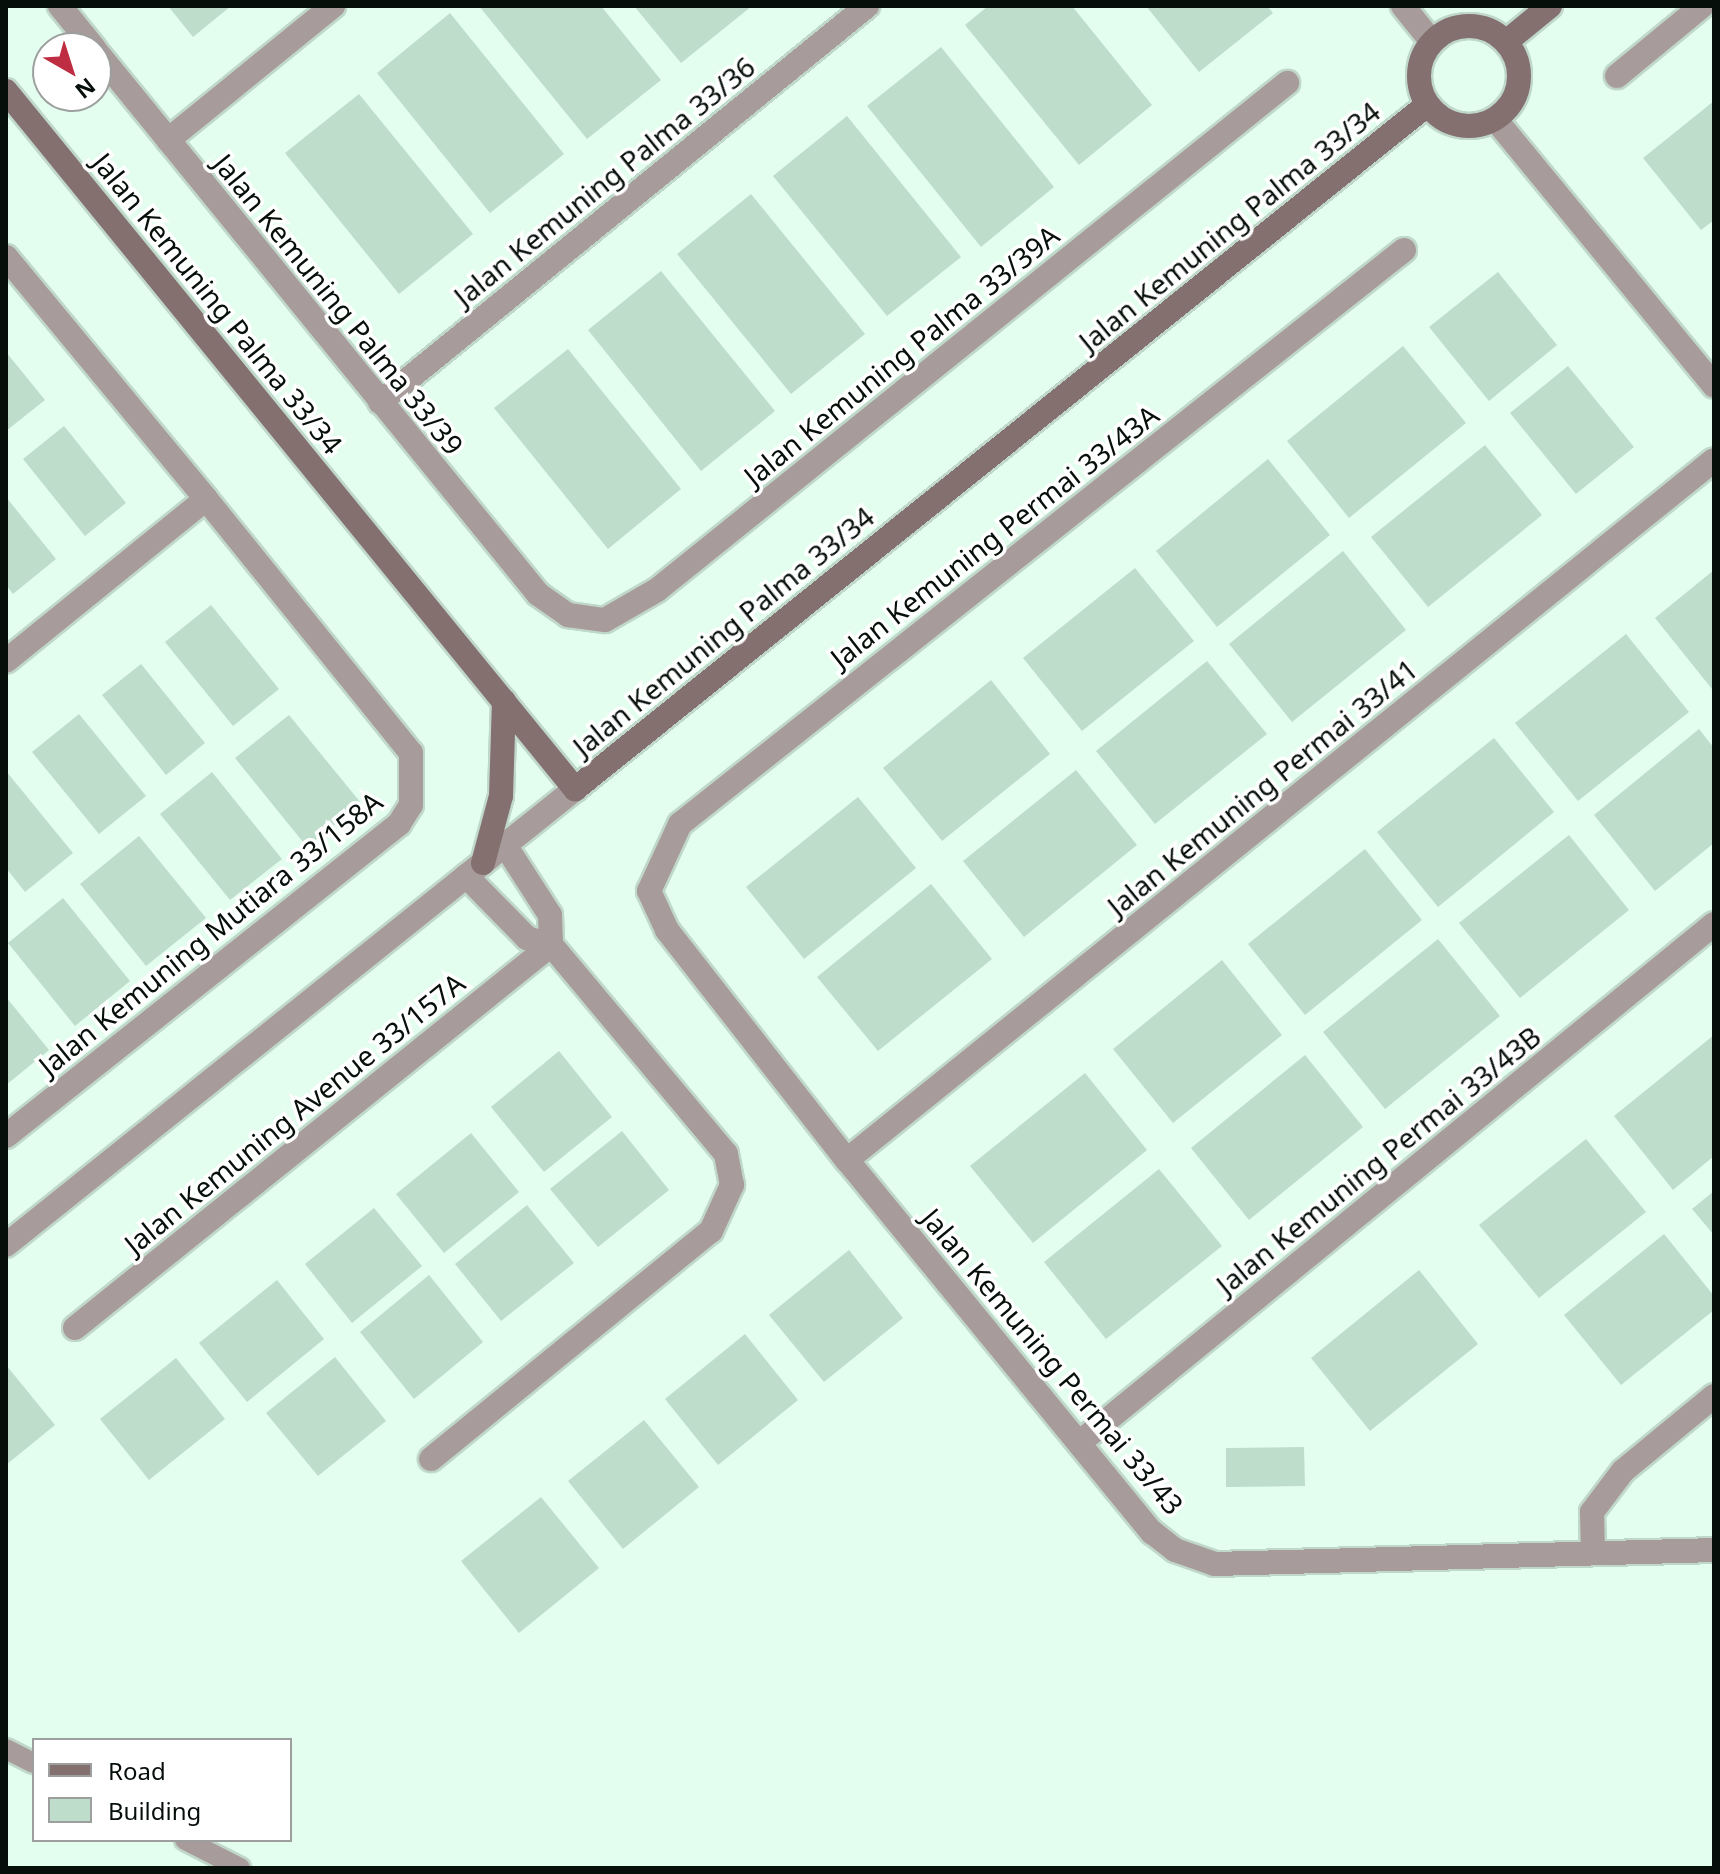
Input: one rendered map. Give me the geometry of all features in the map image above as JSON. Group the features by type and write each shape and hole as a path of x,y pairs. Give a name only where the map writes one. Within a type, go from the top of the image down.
{"main road":[{"path":"1506,42 1550,6"},
{"path":"1461,26 1493,31 1506,42 1515,54 1519,84 1507,110 1495,119 1466,127 1438,116 1427,105 1418,73 1432,42 1461,26"},
{"name":"Jalan Kemuning Palma 33/34","path":"6,91 575,789 1427,105"},
{"path":"475,869 501,796 504,701"}],"street":[{"name":"Jalan Kemuning Palma 33/39","path":"60,6 81,32"},
{"path":"168,140 333,6"},
{"name":"Jalan Kemuning Palma 33/36","path":"380,402 867,6"},
{"path":"1403,6 1432,42"},
{"path":"1617,76 1702,6"},
{"name":"Jalan Kemuning Palma 33/39","path":"112,70 538,594"},
{"name":"Jalan Kemuning Palma 33/39A","path":"538,594 568,615 605,620 657,590 1287,83"},
{"path":"1495,119 1714,386"},
{"name":"Jalan Kemuning Permai 33/43A","path":"649,891 680,824 1404,250"},
{"path":"6,257 200,504 6,661"},
{"name":"Jalan Kemuning Permai 33/41","path":"847,1160 1714,460"},
{"name":"Jalan Kemuning Mutiara 33/158A","path":"6,1136 399,824 411,805 411,753 200,504"},
{"path":"6,1245 575,789"},
{"path":"505,845 550,915 551,945"},
{"path":"431,1459 711,1231 732,1185 726,1154 551,945 527,938 475,869"},
{"name":"Jalan Kemuning Permai 33/43","path":"649,891 667,930 847,1160 1152,1532 1175,1550 1215,1564 1714,1550"},
{"name":"Jalan Kemuning Permai 33/43B","path":"1079,1443 1714,924"},
{"name":"Jalan Kemuning Avenue 33/157A","path":"75,1328 551,945"},
{"path":"1593,1553 1592,1512 1623,1471 1714,1396"}],"lane":[{"path":"6,1749 32,1762"},
{"path":"189,1842 240,1868"}],"building":[{"path":"168,6 231,6 193,37"},
{"path":"479,6 601,6 661,80 587,139"},
{"path":"634,6 752,6 681,63"},
{"path":"988,6 1072,6 1152,105 1079,165 965,25"},
{"path":"1146,6 1267,6 1273,13 1199,72"},
{"path":"450,13 564,154 490,213 377,73"},
{"path":"941,47 1054,187 981,247 867,106"},
{"path":"359,94 473,234 399,294 285,153"},
{"path":"1714,101 1714,220 1701,230 1643,158"},
{"path":"847,116 961,257 887,316 773,176"},
{"path":"751,194 865,334 791,394 677,254"},
{"path":"661,271 775,411 701,471 588,330"},
{"path":"1498,272 1557,345 1489,401 1429,327"},
{"path":"1403,346 1466,423 1349,518 1287,441"},
{"path":"568,349 681,489 608,549 494,408"},
{"path":"6,352 45,400 6,431"},
{"path":"1568,366 1634,447 1576,494 1510,413"},
{"path":"64,426 126,503 85,536 23,459"},
{"path":"1485,445 1542,515 1428,607 1371,537"},
{"path":"1268,459 1330,535 1217,627 1156,551"},
{"path":"6,497 56,559 13,594 6,585"},
{"path":"1343,551 1406,630 1292,722 1229,644"},
{"path":"1135,568 1194,641 1082,731 1023,658"},
{"path":"1714,570 1714,687 1712,689 1655,618"},
{"path":"211,605 279,689 233,726 165,642"},
{"path":"1626,634 1689,712 1578,801 1515,723"},
{"path":"1207,661 1267,734 1155,824 1096,751"},
{"path":"141,664 205,743 166,775 102,695"},
{"path":"991,680 1050,754 942,841 883,768"},
{"path":"79,714 146,796 99,834 32,752"},
{"path":"289,715 361,803 307,847 235,758"},
{"path":"1699,729 1714,748 1714,843 1655,891 1594,815"},
{"path":"1494,738 1554,812 1438,907 1377,832"},
{"path":"1076,770 1137,845 1024,937 963,861"},
{"path":"6,771 73,853 25,892 6,868"},
{"path":"212,772 282,859 230,900 160,814"},
{"path":"858,797 916,868 804,959 746,887"},
{"path":"1569,835 1629,910 1520,998 1459,923"},
{"path":"139,836 206,918 146,966 80,884"},
{"path":"1365,849 1422,920 1305,1015 1248,944"},
{"path":"931,884 992,959 878,1051 817,977"},
{"path":"63,898 130,981 75,1026 8,943"},
{"path":"1438,939 1500,1016 1385,1109 1323,1032"},
{"path":"1222,960 1282,1035 1173,1123 1113,1049"},
{"path":"6,997 49,1050 6,1085"},
{"path":"1714,1035 1714,1156 1673,1190 1614,1116"},
{"path":"559,1051 612,1117 544,1172 491,1107"},
{"path":"1305,1055 1363,1127 1249,1220 1191,1148"},
{"path":"1085,1073 1147,1150 1033,1243 970,1166"},
{"path":"622,1131 669,1190 598,1247 550,1189"},
{"path":"471,1133 519,1192 444,1253 396,1194"},
{"path":"1586,1139 1646,1212 1539,1298 1479,1225"},
{"path":"1159,1169 1222,1246 1106,1339 1044,1262"},
{"path":"1714,1191 1714,1235 1692,1209"},
{"path":"527,1205 574,1263 501,1321 455,1264"},
{"path":"374,1208 422,1266 352,1323 305,1264"},
{"path":"1664,1234 1714,1296 1714,1310 1621,1385 1564,1315"},
{"path":"849,1250 903,1318 824,1382 769,1315"},
{"path":"1419,1270 1478,1344 1370,1431 1311,1358"},
{"path":"429,1275 483,1342 414,1399 360,1332"},
{"path":"277,1280 324,1339 247,1402 199,1343"},
{"path":"745,1334 798,1400 718,1465 665,1399"},
{"path":"335,1357 386,1421 318,1476 266,1413"},
{"path":"176,1358 225,1419 149,1480 100,1419"},
{"path":"6,1365 55,1425 6,1465"},
{"path":"644,1420 699,1487 623,1549 568,1481"},
{"path":"1304,1447 1305,1486 1226,1487 1226,1448"},
{"path":"541,1497 599,1568 519,1633 461,1561"}]}
